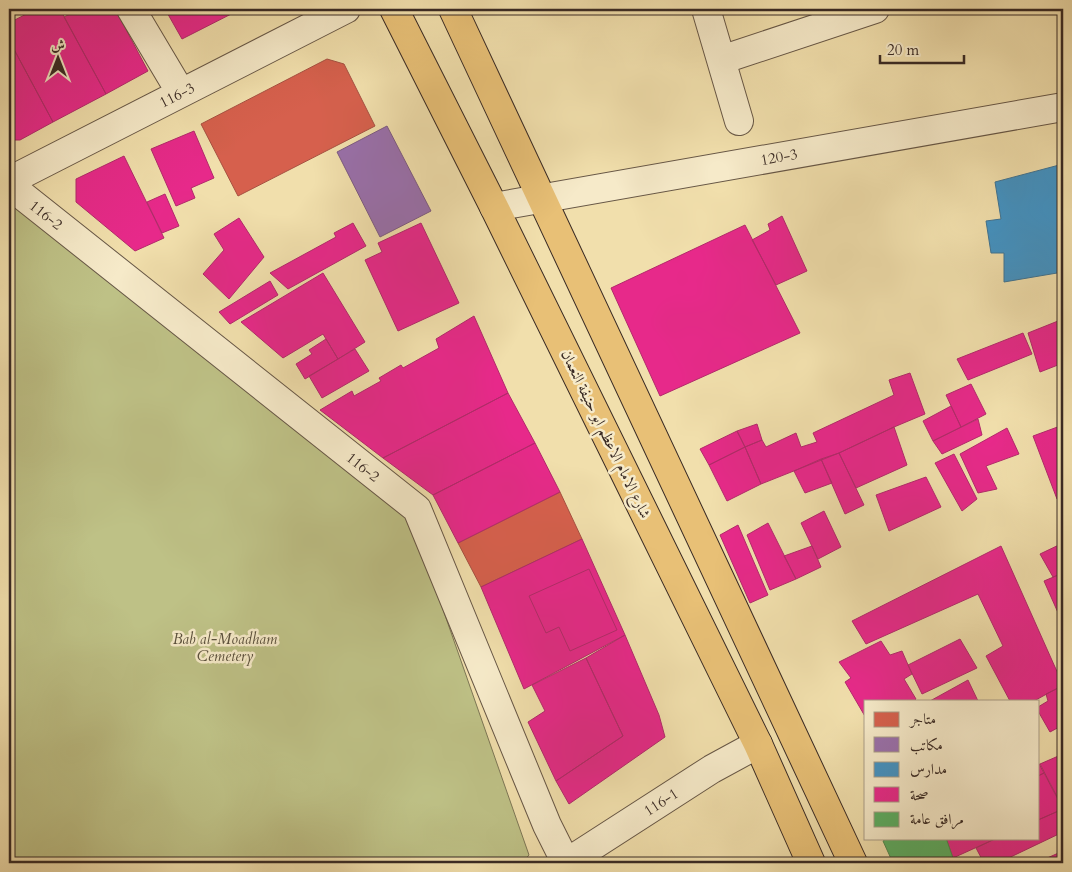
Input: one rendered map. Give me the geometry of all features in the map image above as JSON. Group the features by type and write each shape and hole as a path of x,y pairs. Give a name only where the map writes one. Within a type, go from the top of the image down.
{"main road":[{"name":"شارع الامام الاعظم ابو حنيفة النعمان","path":"394,9 494,207 758,744 811,863"},
{"path":"453,9 853,863"}],"street":[{"path":"131,9 181,93"},
{"name":"116-3","path":"9,181 346,9"},
{"path":"706,9 740,121"},
{"path":"722,60 875,9"},
{"name":"120-3","path":"494,207 1063,107"},
{"name":"116-2","path":"9,185 417,509 547,825 566,863"},
{"name":"116-1","path":"566,863 712,769 758,744"}],"green space":[{"name":"Bab al-Moadham Cemetery","path":"17,207 412,521 529,855 522,863 9,863 9,214"}],"building: متاجر":[{"path":"327,59 344,64 375,126 238,196 201,124"},
{"path":"560,492 582,539 481,587 458,543"}],"building: مكاتب":[{"path":"387,126 431,211 380,237 337,152"}],"building: مدارس":[{"path":"1063,164 1063,272 1004,282 1004,253 991,253 986,221 1001,219 995,182"}],"building: صحة":[{"path":"36,9 60,9 106,94 53,122 9,40 9,23"},
{"path":"80,9 115,9 148,71 106,94 64,17"},
{"path":"165,9 241,9 182,39"},
{"path":"9,40 53,122 20,140 9,140"},
{"path":"194,131 214,178 191,188 195,198 176,206 151,149"},
{"path":"124,156 164,238 135,251 76,202 76,179"},
{"path":"165,194 179,226 162,233 147,202"},
{"path":"782,216 807,271 776,285 752,240 770,230 768,224"},
{"path":"239,218 264,257 229,299 203,274 224,250 214,234"},
{"path":"353,223 366,246 288,289 270,273 336,237 334,233"},
{"path":"421,223 459,303 398,331 365,260 382,252 378,243"},
{"path":"745,225 800,333 660,396 611,288"},
{"path":"323,273 365,342 338,359 323,334 283,358 241,322"},
{"path":"270,281 278,295 230,324 219,312"},
{"path":"474,316 508,393 383,458 320,410 352,391 354,396 381,381 379,378 401,365 403,368 439,348 436,339"},
{"path":"1063,319 1063,363 1040,372 1028,333"},
{"path":"1023,333 1032,354 968,380 957,359"},
{"path":"326,339 338,359 305,379 296,364 312,354 309,350"},
{"path":"355,349 369,371 322,398 309,376"},
{"path":"910,373 925,414 839,453 761,484 745,447 762,440 766,447 796,433 801,447 817,442 813,433 894,395 889,380"},
{"path":"971,384 986,414 961,427 946,395"},
{"path":"508,393 535,443 433,495 383,458"},
{"path":"951,406 961,427 933,441 923,421"},
{"path":"978,419 982,435 942,454 933,441"},
{"path":"757,424 762,440 745,447 737,431"},
{"path":"1063,425 1063,496 1057,499 1033,436"},
{"path":"894,427 907,465 856,488 839,453"},
{"path":"1007,428 1019,454 986,466 997,489 978,493 960,454"},
{"path":"737,431 745,447 709,465 700,449"},
{"path":"535,443 560,492 458,543 433,495"},
{"path":"745,447 761,484 727,501 709,465"},
{"path":"839,453 864,505 845,514 821,459"},
{"path":"954,454 977,499 962,511 935,463"},
{"path":"821,459 832,483 805,493 794,471"},
{"path":"926,477 941,507 889,531 876,495"},
{"path":"824,511 841,547 818,559 801,523"},
{"path":"768,523 796,579 770,590 747,535"},
{"path":"738,525 768,595 750,603 720,535"},
{"path":"582,539 625,635 524,689 481,587"},
{"path":"1063,543 1063,573 1053,577 1040,554"},
{"path":"812,546 821,567 796,579 784,556"},
{"path":"1001,546 1063,685 1036,700 1009,700 986,656 1003,646 978,594 866,644 852,621"},
{"path":"589,569 617,630 570,651 559,627 546,633 529,596"},
{"path":"1063,573 1063,624 1044,581"},
{"path":"625,635 659,715 665,737 569,804 556,781 623,736 586,658"},
{"path":"960,639 977,668 922,694 908,665"},
{"path":"881,641 890,655 902,651 912,674 904,679 916,699 864,700 864,715 845,682 851,678 839,662"},
{"path":"586,658 623,736 556,781 528,722 545,711 532,685"},
{"path":"968,680 978,700 932,700"},
{"path":"1063,686 1063,713 1058,716 1063,725 1050,732 1040,714 1040,706 1048,701 1046,694"},
{"path":"1063,754 1063,808 1040,764"},
{"path":"1040,766 1044,773 1040,775"},
{"path":"1044,773 1063,809 1040,819 1040,775"},
{"path":"1063,809 1063,832 998,863 984,863 976,848 993,840 1040,840 1040,819"},
{"path":"947,840 993,840 953,858"},
{"path":"1063,851 1063,863 1036,863"}],"building: مرافق عامة":[{"path":"947,840 953,858 944,863 893,863 883,841"}]}
